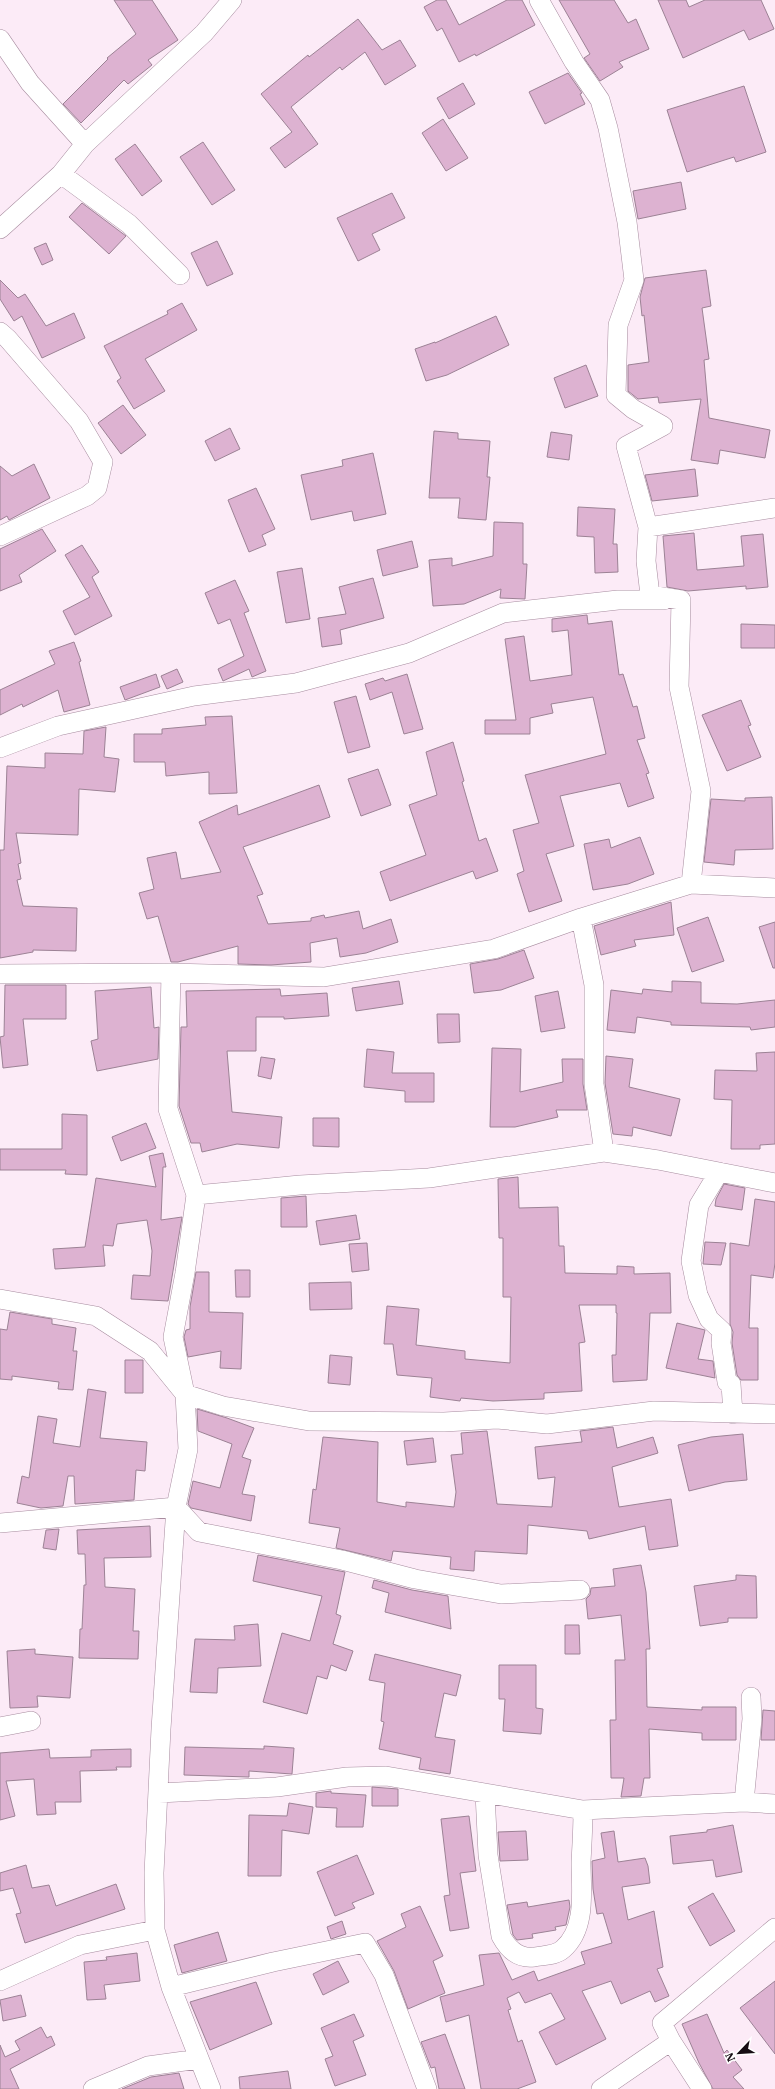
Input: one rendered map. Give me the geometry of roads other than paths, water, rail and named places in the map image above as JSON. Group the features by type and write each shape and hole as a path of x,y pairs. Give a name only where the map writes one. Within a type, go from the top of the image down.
{"street":[{"path":"0,229 61,174 85,144 204,33 232,0"},
{"path":"539,0 574,62 600,100 610,135 627,222 634,280 618,325 616,395 633,409 662,426 626,446 648,526 646,561 650,595 682,600"},
{"path":"0,39 30,83 85,144"},
{"path":"61,174 128,224 180,275"},
{"path":"0,332 8,339 79,421 103,462 97,488 87,496 0,536"},
{"path":"648,526 775,508"},
{"path":"0,748 58,726 194,696 296,683 409,653 503,613 618,600 682,600"},
{"path":"682,600 679,687 701,791 691,884"},
{"path":"0,974 171,973 324,977 358,973 494,949 581,918 691,884 775,888"},
{"path":"581,918 594,985 594,1084 604,1152"},
{"path":"171,973 168,1109 196,1195 185,1273 173,1337 185,1394 188,1450 176,1507 161,1729 154,1874 155,1930 171,1987 211,2089"},
{"path":"196,1195 300,1185 429,1178 604,1152 658,1160 775,1183"},
{"path":"719,1172 700,1205 691,1261 698,1295 709,1319 722,1331 721,1343 727,1382 731,1384 733,1414"},
{"path":"0,1299 96,1316 150,1351 185,1394 223,1406 309,1420 444,1422 497,1419 547,1424 654,1411 775,1414"},
{"path":"0,1523 176,1507"},
{"path":"176,1507 199,1532 342,1560 415,1580 501,1594 580,1590"},
{"path":"744,1802 752,1719 751,1697"},
{"path":"0,1727 31,1721"},
{"path":"159,1793 277,1787 347,1777 386,1776 583,1810 744,1802 775,1804"},
{"path":"485,1793 488,1855 501,1936 507,1947 522,1956 530,1958 555,1954 568,1944 574,1932 580,1914 583,1810"},
{"path":"702,2089 671,2041 662,2024 775,1928"},
{"path":"0,1981 80,1945 155,1930"},
{"path":"171,1987 273,1962 365,1944 384,1975 427,2089"},
{"path":"601,2089 671,2041"},
{"path":"93,2089 148,2066 199,2059"}]}
